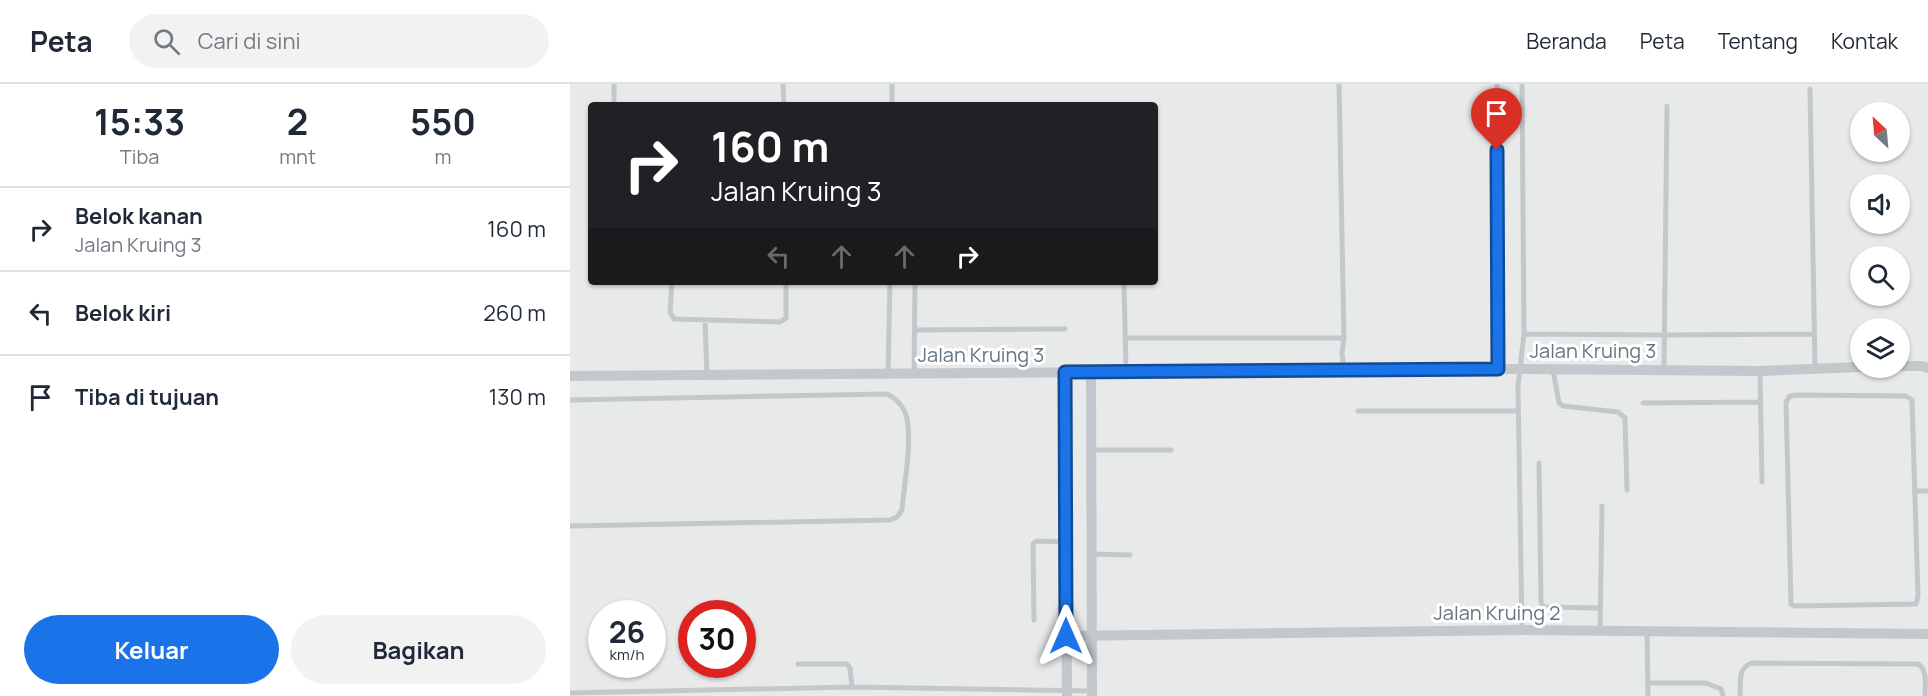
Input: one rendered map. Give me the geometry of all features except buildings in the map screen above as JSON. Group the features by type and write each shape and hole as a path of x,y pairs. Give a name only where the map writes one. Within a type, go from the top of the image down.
{"street":[{"path":"1910,366 1928,368"},
{"name":"Jalan Kruing 3","path":"570,376 1498,369 1760,371 1850,367"},
{"path":"1065,372 1067,694"},
{"path":"1091,372 1092,693"},
{"name":"Jalan Kruing 2","path":"1066,636 1522,630 1928,634"}],"lane":[{"path":"614,84 614,102"},
{"path":"783,84 784,102"},
{"path":"892,84 892,102"},
{"path":"1339,84 1344,370"},
{"path":"1497,84 1498,369"},
{"path":"1522,84 1524,334 1519,369 1518,411 1522,630"},
{"path":"1810,88 1815,368"},
{"path":"1664,370 1667,106"},
{"path":"672,285 670,312 674,319 782,322 786,318 786,285"},
{"path":"888,374 890,285"},
{"path":"914,374 915,285"},
{"path":"1124,285 1126,372"},
{"path":"705,320 707,375"},
{"path":"915,330 1065,329"},
{"path":"1524,334 1814,334"},
{"path":"1125,338 1344,338"},
{"path":"1553,369 1559,403 1563,406 1618,412 1625,418 1627,490"},
{"path":"1760,371 1762,482"},
{"path":"570,400 887,394 898,401 907,419 908,446 902,510 897,517 890,520 570,526"},
{"path":"1790,396 1910,397 1912,400 1914,491 1918,596 1916,604 1795,606 1791,604 1786,402 1790,396"},
{"path":"1643,404 1761,402"},
{"path":"1358,411 1518,411"},
{"path":"1091,450 1171,450"},
{"path":"1539,463 1541,601 1543,607 1599,608"},
{"path":"1914,491 1928,491"},
{"path":"1600,631 1602,506"},
{"path":"1034,620 1033,544 1037,541 1066,542"},
{"path":"1092,554 1130,555"},
{"path":"1647,632 1648,696"},
{"path":"1740,696 1741,671 1752,663 1918,664 1922,666 1924,672 1925,696"},
{"path":"798,664 848,664 852,687"},
{"path":"1648,683 1706,683 1721,689 1723,696"},
{"path":"570,693 873,687 1092,693"},
{"path":"873,687 876,696"},
{"path":"775,688 775,696"}],"shaded area":[{"path":"570,84 1928,84 1928,696 570,696"}],"route":[{"path":"1066,636 1065,372 1498,369 1497,150"}]}
